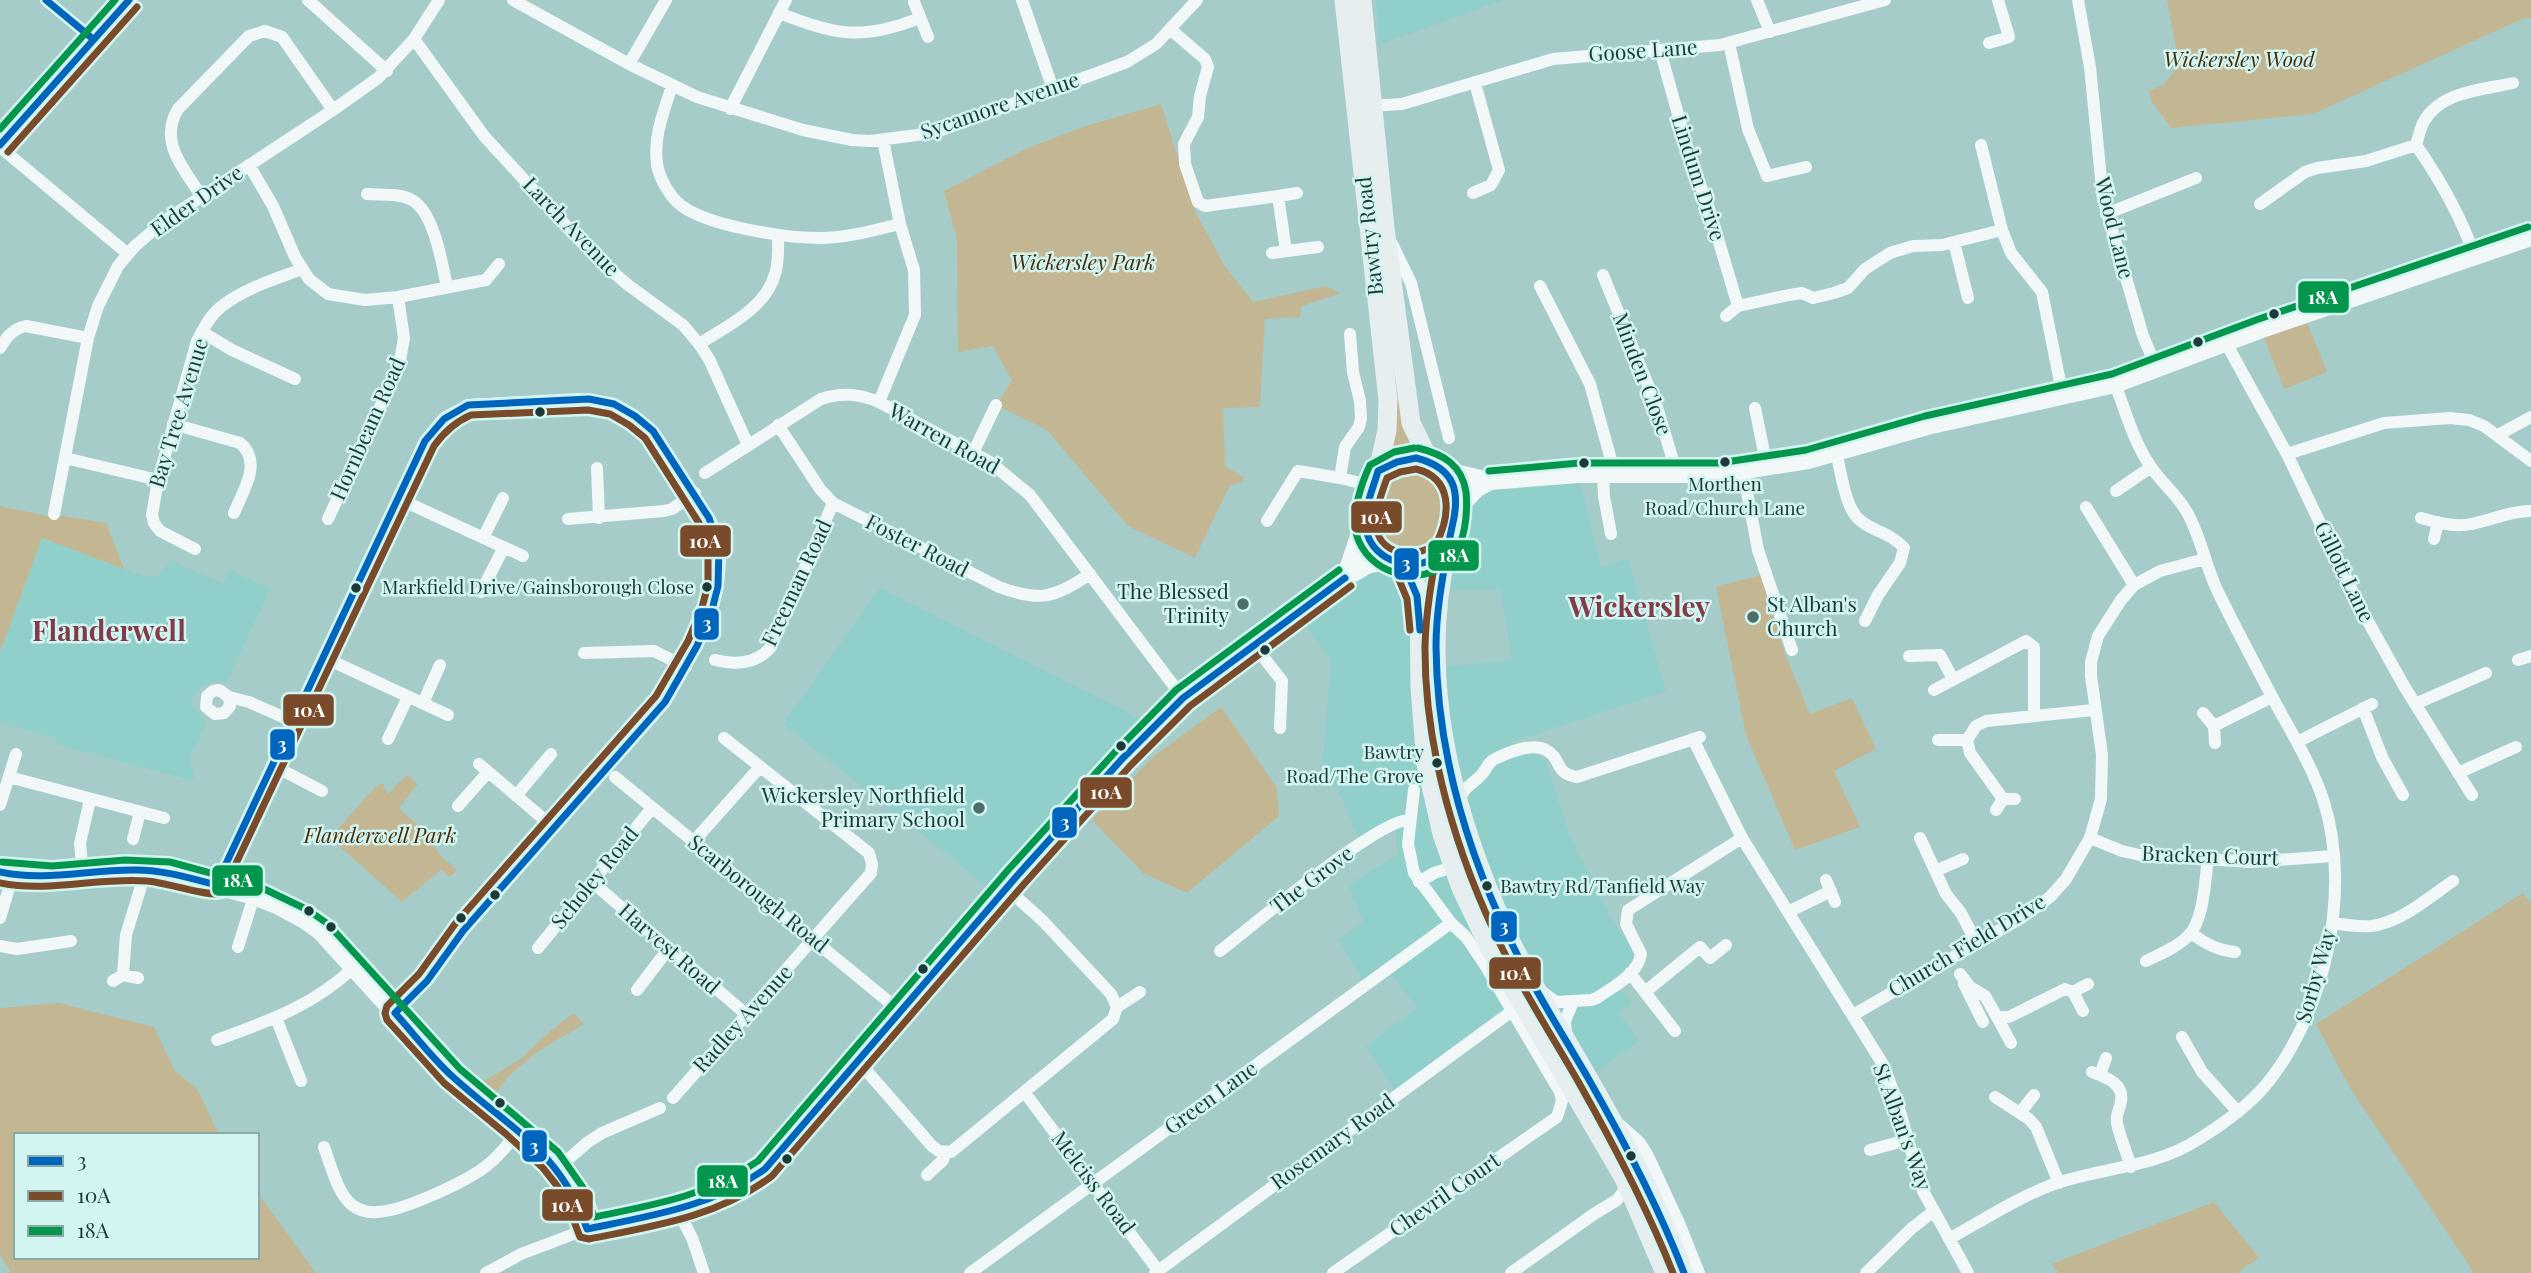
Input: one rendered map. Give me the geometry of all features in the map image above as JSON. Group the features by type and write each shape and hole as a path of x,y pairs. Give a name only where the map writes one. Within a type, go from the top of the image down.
{"main road":[{"name":"Bawtry Road","path":"1344,0 1385,228 1411,424 1429,460"},
{"name":"Bawtry Road","path":"1362,0 1373,104 1367,129 1388,405 1387,430 1376,479"},
{"path":"1665,1273 1625,1180 1472,915 1447,849 1430,786 1424,744 1419,596 1415,582 1396,563 1373,547 1368,537 1366,516 1376,479 1406,459 1429,460 1446,471 1457,492 1457,509 1437,602 1436,657 1447,758 1458,809 1505,929 1612,1118 1652,1196 1684,1273"},
{"path":"1396,563 1427,562 1442,554 1447,547"}],"street":[{"path":"46,0 93,38"},
{"path":"128,254 0,146 129,0"},
{"path":"308,0 387,71"},
{"name":"Elder Drive","path":"54,514 88,338 104,290 128,254 154,228 333,110 387,71 414,39 439,0"},
{"name":"Sycamore Avenue","path":"513,0 537,6 629,64 672,86 730,109 852,140 883,140 933,133 1127,62 1156,44 1197,0"},
{"path":"629,64 666,0"},
{"path":"730,109 786,0"},
{"path":"1022,0 1053,89"},
{"path":"1757,0 1770,32"},
{"name":"Goose Lane","path":"1373,104 1402,104 1553,59 1729,43 1885,0"},
{"path":"1989,43 2009,37 1998,0"},
{"name":"Wood Lane","path":"2078,0 2090,67 2099,181 2106,214 2143,336 2157,369"},
{"path":"914,2 928,37"},
{"path":"779,13 823,30 850,33 878,31 920,18"},
{"path":"1170,29 1205,60 1208,66 1198,117 1187,135 1183,153 1198,202 1205,206 1297,193"},
{"path":"202,197 173,151 170,136 173,118 178,109 249,36 265,31 282,37 333,110"},
{"name":"Larch Avenue","path":"414,39 484,136 571,231 628,285 683,325 699,344 709,359 748,445"},
{"path":"1729,43 1748,129 1767,176 1806,167"},
{"name":"Lindum Drive","path":"1660,50 1691,161 1708,205 1738,306"},
{"path":"1473,193 1491,185 1499,170 1475,83"},
{"path":"2416,145 2423,124 2435,108 2452,96 2513,83"},
{"path":"672,86 660,121 657,166 668,191 677,202 696,214 747,230 821,238 843,237 900,224"},
{"name":"Goose Lane","path":"1367,129 1402,104"},
{"path":"879,402 915,315 914,270 900,224 883,140"},
{"path":"1981,145 2001,230 2011,253 2042,292 2063,397"},
{"path":"2260,204 2305,172 2366,161 2416,145"},
{"path":"2416,145 2439,178 2464,225 2475,257"},
{"path":"249,165 273,206 302,269 320,289 339,298 365,300 398,297 486,280 499,264"},
{"path":"2106,214 2196,178"},
{"path":"2265,181 2274,193"},
{"path":"367,194 410,199 425,212 447,287"},
{"path":"1278,196 1286,251"},
{"name":"Bawtry Road","path":"1385,228 1411,283 1449,438"},
{"path":"1726,316 1738,306 1802,293 1813,298 1823,297 1848,288 1865,269 1890,253 1913,246 1954,242 2001,230"},
{"path":"699,344 764,298 775,274 778,235"},
{"path":"1446,471 1490,481 1609,474 1720,474 1767,467 1836,452 1927,426 2115,384 2531,237"},
{"path":"1954,242 1968,298"},
{"path":"1272,253 1318,247"},
{"name":"Bay Tree Avenue","path":"195,549 160,531 154,523 152,503 191,359 202,332 213,314 223,305 261,285 302,269"},
{"name":"Minden Close","path":"1603,275 1657,407 1677,474"},
{"path":"1540,286 1590,384 1609,474 1604,496 1611,534"},
{"name":"Hornbeam Road","path":"328,519 398,366 404,338 398,297"},
{"path":"1397,322 1419,319"},
{"path":"0,348 9,334 26,326 88,338"},
{"path":"202,332 295,379"},
{"path":"1340,478 1345,447 1359,427 1362,411 1353,372 1350,334"},
{"name":"Gillott Lane","path":"2226,343 2287,454 2360,607 2415,704 2472,795"},
{"name":"Sorby Way","path":"1949,1239 2026,1197 2059,1183 2131,1167 2182,1150 2238,1112 2264,1087 2301,1030 2324,964 2333,923 2330,827 2323,801 2297,742 2216,588 2191,519 2182,503 2151,467 2142,452 2115,384"},
{"name":"Warren Road","path":"705,472 813,402 832,395 864,396 879,402 1003,470 1030,495 1183,698"},
{"path":"216,884 433,428 454,411 468,405 578,399 614,404 635,416 653,431 695,493 715,530 720,558 718,586 711,614 686,667 664,702 463,931 427,981 395,1013"},
{"path":"973,453 996,405"},
{"path":"1755,408 1767,467"},
{"path":"2498,435 2531,417"},
{"path":"2287,454 2365,428 2403,420 2449,418 2469,420 2498,435 2531,461"},
{"path":"173,424 240,443 247,449 252,466 234,513"},
{"name":"Foster Road","path":"778,425 820,489 833,503 999,587 1023,596 1039,597 1060,593 1090,574"},
{"path":"1836,452 1846,493 1856,517 1868,526 1889,534 1904,548 1900,563 1865,621"},
{"path":"65,458 158,480"},
{"path":"2116,491 2151,467"},
{"path":"597,468 598,518"},
{"path":"1267,521 1298,471 1340,478 1376,479"},
{"path":"1743,471 1758,550 1792,650"},
{"path":"1457,509 1477,488 1490,481"},
{"path":"568,519 664,511 672,509 695,493"},
{"path":"483,538 503,498"},
{"path":"399,499 523,556"},
{"name":"Freeman Road","path":"715,660 729,664 752,660 770,648 833,503"},
{"path":"2086,507 2134,585"},
{"path":"2421,518 2459,526 2501,514 2531,511"},
{"path":"1345,578 1366,516"},
{"path":"2434,539 2438,522"},
{"path":"481,592 503,547"},
{"name":"Church Field Drive","path":"1853,1015 2021,918 2050,897 2066,879 2090,838 2097,818 2102,782 2102,755 2091,676 2094,649 2110,616 2134,585 2160,571 2205,559"},
{"path":"486,1273 521,1254 587,1229 678,1211 744,1186 765,1169 1101,780 1183,698 1345,578 1367,565 1396,563"},
{"path":"1934,690 2022,642 2030,643 2035,648 2034,716"},
{"path":"1255,645 1282,681 1280,728"},
{"path":"584,653 654,651 686,667"},
{"path":"1909,656 1940,655 1953,679"},
{"path":"323,657 448,715"},
{"path":"423,704 440,665"},
{"path":"2415,704 2486,673"},
{"path":"229,696 292,721"},
{"path":"388,739 408,697"},
{"path":"2214,726 2273,697"},
{"path":"2297,742 2367,706 2382,757 2403,795"},
{"path":"2005,803 1970,753 1967,740 1976,726 1986,721 2094,710"},
{"path":"2203,713 2214,726 2215,743"},
{"path":"694,841 760,767 724,738"},
{"name":"St Alban's Way","path":"1472,781 1482,776 1490,762 1531,747 1541,747 1549,751 1565,775 1577,777 1697,738 1742,838 1853,1015 1891,1083 1923,1191 1968,1273"},
{"path":"1938,740 1967,740"},
{"path":"2458,773 2516,747"},
{"path":"0,805 16,754"},
{"path":"516,796 551,754"},
{"path":"1434,873 1454,869 1462,864 1466,856 1458,809 1463,792 1472,781 1460,774 1447,758"},
{"path":"272,765 322,791"},
{"name":"Radley Avenue","path":"673,1098 867,880 873,863 869,853 760,767"},
{"path":"458,806 484,768 553,827"},
{"path":"9,777 164,818"},
{"name":"Scarborough Road","path":"615,777 900,1011"},
{"path":"1414,790 1408,844 1410,861 1419,882 1451,923 1466,937 1512,1011"},
{"path":"83,874 80,843 90,800"},
{"name":"Scholey Road","path":"538,948 652,808"},
{"path":"133,839 140,812"},
{"name":"The Grove","path":"1220,951 1339,857 1397,822 1410,820"},
{"path":"1537,989 1556,1002 1597,998 1638,966 1641,954 1626,924 1628,910 1742,838"},
{"path":"1920,838 1946,894 1961,913 1977,944"},
{"name":"Bracken Court","path":"2090,838 2140,855 2251,862 2332,856"},
{"path":"1419,882 1439,869 1447,849"},
{"path":"2146,961 2177,945 2192,933 2203,898 2208,858"},
{"path":"1935,871 1963,859"},
{"path":"138,978 118,978 126,936 146,870"},
{"path":"0,918 6,874 52,877 146,870 216,884 288,910 320,931 453,1077 558,1168 577,1197 587,1229"},
{"path":"2333,923 2361,927 2380,925 2395,919 2453,881"},
{"name":"Harvest Road","path":"592,882 747,1016"},
{"path":"1006,888 1051,929 1111,993 1117,1007"},
{"path":"1788,912 1831,891"},
{"path":"238,947 254,896"},
{"name":"Green Lane","path":"970,1273 1451,923"},
{"path":"2192,933 2214,947 2235,952"},
{"path":"0,946 18,949 71,941"},
{"path":"1645,992 1700,947 1710,958 1726,945"},
{"path":"637,990 669,948"},
{"path":"1952,958 1983,1022"},
{"path":"217,1041 314,1000 353,968"},
{"path":"1630,973 1675,1031"},
{"path":"1960,974 1970,987 1986,996 2011,1043"},
{"path":"2073,992 2088,984"},
{"path":"1997,1017 2009,1017 2065,989 2073,992 2083,1011"},
{"path":"858,1061 932,1146 945,1153 957,1149 1025,1093 1113,1019 1117,1007 1140,992"},
{"path":"1567,1040 1565,1021 1573,1002"},
{"name":"Chevril Court","path":"1333,1273 1557,1116 1562,1101 1560,1093 1512,1011"},
{"name":"Rosemary Road","path":"1157,1272 1512,1011"},
{"path":"276,1018 301,1081"},
{"path":"2182,1037 2202,1072 2238,1112"},
{"path":"2106,1058 2096,1074 2113,1081 2121,1092 2122,1099 2116,1122 2131,1167"},
{"name":"Melciss Road","path":"1025,1093 1157,1272"},
{"path":"2020,1113 2034,1095"},
{"path":"1995,1097 2029,1119 2042,1137 2059,1183"},
{"path":"558,1168 587,1142 602,1133 660,1108"},
{"path":"1612,1118 1640,1143 1648,1156 1699,1273"},
{"path":"324,1147 343,1194 351,1204 363,1211 376,1213 389,1211 466,1180 498,1156 518,1132"},
{"path":"1870,1150 1907,1140"},
{"path":"927,1175 943,1160 945,1153"},
{"path":"1511,1273 1594,1214 1611,1205 1621,1196 1625,1180"},
{"path":"1611,1205 1631,1207 1642,1216"},
{"path":"678,1211 692,1238 704,1273"},
{"path":"1866,1273 1912,1228 1934,1211"}],"shaded area":[{"path":"1376,0 1503,0 1379,45"},
{"path":"1580,482 1601,567 1628,559 1666,691 1510,743 1511,754 1530,750 1545,759 1569,834 1610,916 1632,948 1634,957 1627,967 1613,978 1632,1003 1619,1013 1639,1041 1558,1103 1512,1011 1398,1095 1366,1046 1417,1008 1388,969 1365,985 1338,940 1363,922 1348,885 1397,855 1395,824 1361,844 1337,788 1321,782 1331,660 1301,618 1377,568 1418,571 1483,488","holes":["1500,589 1512,660 1443,667 1444,590"]},
{"path":"42,538 143,576 159,576 170,560 223,584 230,570 270,589 226,683 216,681 205,685 195,693 191,702 206,725 190,756 194,781 56,744 57,738 0,723 0,652"},
{"name":"Wickersley Northfield Primary School","path":"880,588 1146,722 994,892 783,724"}],"green space":[{"name":"Wickersley Wood","path":"2167,0 2531,0 2531,18 2522,19 2313,114 2171,128 2151,101 2149,91 2163,85 2179,65"},
{"name":"Wickersley Park","path":"1161,104 1196,213 1224,265 1253,302 1325,286 1341,293 1302,306 1300,317 1265,319 1260,407 1223,408 1225,466 1244,478 1241,483 1230,485 1195,558 1128,526 1047,430 996,405 1012,381 993,346 958,352 957,241 944,191 1025,149 1086,126"},
{"path":"2306,320 2327,372 2284,389 2264,338"},
{"path":"1402,401 1415,450 1390,457 1393,402"},
{"path":"1417,465 1435,472 1450,494 1441,539 1429,552 1407,558 1385,549 1373,527 1380,495 1389,478 1396,471"},
{"path":"0,506 57,518 58,515 106,523 124,569 42,538 0,652"},
{"path":"1761,575 1785,654 1810,714 1852,698 1876,749 1834,771 1860,827 1795,850 1746,735 1716,587"},
{"path":"1221,707 1277,788 1279,816 1187,893 1143,873 1092,820 1154,756"},
{"name":"Flanderwell Park","path":"406,775 418,784 399,808 423,830 443,858 457,870 450,877 441,870 402,902 330,838 374,788 382,783 388,794"},
{"path":"1467,861 1495,925 1544,1016 1597,1105 1590,1109 1502,961 1462,869"},
{"path":"2523,893 2531,903 2531,1273 2474,1273 2350,1088 2316,1024"},
{"path":"59,1003 154,1027 175,1071 198,1090 218,1133 14,1133 14,1259 259,1259 259,1195 316,1273 11,1273 0,1254 0,1008"},
{"path":"574,1013 584,1024 534,1054 509,1076 491,1099 477,1085 522,1058"},
{"path":"2214,1202 2259,1258 2237,1273 2059,1273 2051,1264"}],"transit line":[{"name":"3","path":"46,0 93,39"},
{"name":"18A","path":"0,129 115,0"},
{"name":"3","path":"0,145 129,0"},
{"name":"10A","path":"8,152 137,7"},
{"name":"18A","path":"1489,471 1579,463 1719,463 1806,450 1925,416 2112,374 2256,320 2528,227"},
{"name":"3","path":"0,872 34,876 146,870 216,885 425,441 444,419 468,405 589,399 614,404 653,431 709,518 719,547 718,586 711,614 697,646 665,702 463,931 427,981 395,1013 445,1070 514,1127 548,1160 576,1202 587,1229 634,1219 723,1193 765,1169 1016,877 1122,759 1183,698 1345,578"},
{"name":"10A","path":"0,883 56,886 129,880 222,893 438,441 455,424 471,415 588,410 610,414 645,438 699,523 708,549 708,585 701,611 688,641 656,696 455,924 419,974 387,1006 385,1013 387,1020 444,1083 543,1168 558,1187 580,1237 589,1239 637,1229 708,1211 751,1190 772,1176 1024,884 1130,766 1190,706 1351,586"},
{"name":"18A","path":"1414,448 1394,452 1370,465 1355,516 1356,533 1371,558 1396,573 1410,575 1439,569 1451,559 1460,545 1466,509 1464,483 1456,468 1443,457 1418,448"},
{"name":"3","path":"1416,458 1429,462 1447,475 1452,483 1456,502 1445,550 1433,559 1409,564 1386,558 1377,550 1366,529 1366,514 1378,471 1397,462 1416,458"},
{"name":"10A","path":"1416,469 1437,480 1443,489 1446,499 1444,521 1436,544 1417,552 1398,552 1383,542 1378,534 1378,506 1387,478 1416,469"},
{"name":"10A","path":"1438,545 1427,620 1426,684 1437,763 1458,840 1471,878 1503,950 1617,1153 1673,1273"},
{"name":"3","path":"1448,547 1437,622 1438,686 1449,762 1468,837 1512,944 1627,1149 1652,1198 1684,1273"},
{"name":"3","path":"1404,565 1417,596 1420,630"},
{"name":"18A","path":"2,862 52,866 125,860 170,862 258,886 308,910 328,924 460,1069 558,1152 586,1192 594,1217 637,1208 700,1191 758,1161 1008,870 1115,752 1176,690 1339,570"},
{"name":"10A","path":"1395,570 1407,599 1410,630"}],"place":[{"name":"Morthen Road/Church Lane","path":"1725,462"},
{"name":"Markfield Drive/Gainsborough Close","path":"707,587"},
{"name":"The Blessed Trinity","path":"1243,604"},
{"name":"St Alban's Church","path":"1753,617"},
{"name":"Bawtry Road/The Grove","path":"1437,763"},
{"name":"Wickersley Northfield Primary School","path":"979,808"},
{"name":"Bawtry Rd/Tanfield Way","path":"1487,886"}],"district":[{"name":"Wickersley","path":"1639,607"},
{"name":"Flanderwell","path":"109,631"}]}
